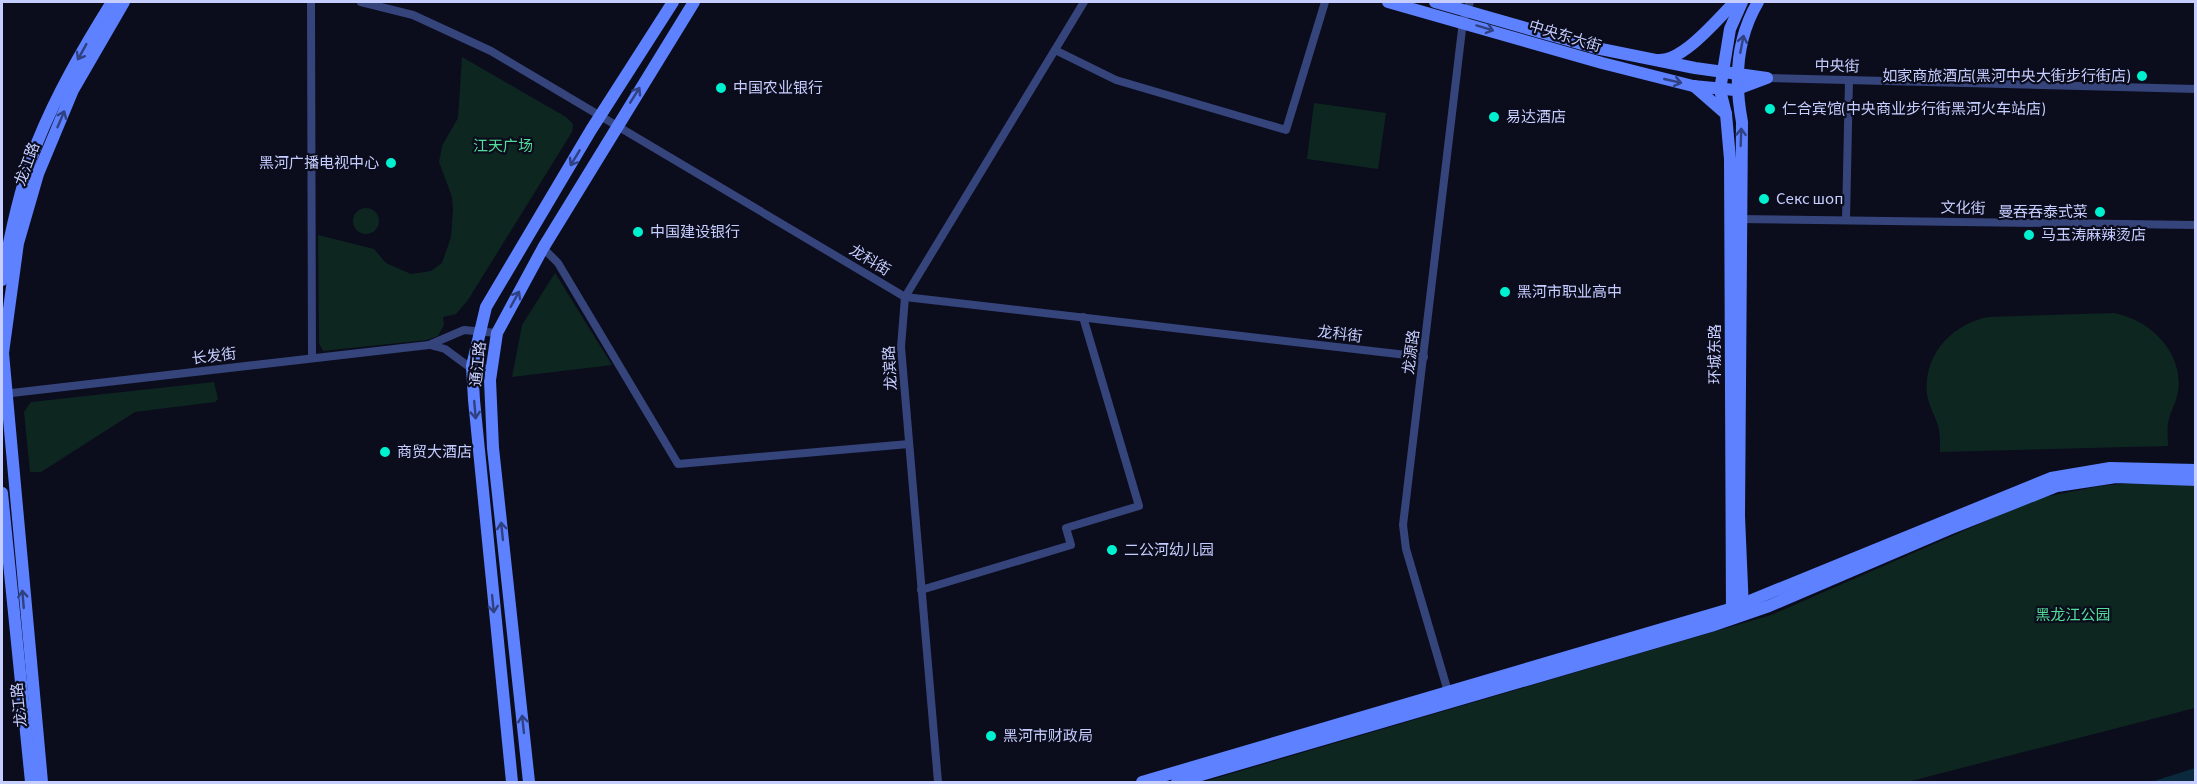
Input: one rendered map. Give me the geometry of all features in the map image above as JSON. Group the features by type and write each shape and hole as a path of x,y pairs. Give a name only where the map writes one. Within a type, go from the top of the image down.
{"street":[{"name":"龙江路","path":"2,280 17,209 37,144 62,88 112,2"},
{"name":"龙江路","path":"42,783 3,394 3,353 18,243 38,174 73,90 124,2"},
{"path":"311,2 312,358"},
{"name":"龙科街","path":"361,2 413,15 491,51 905,297 1424,357"},
{"name":"通江路","path":"512,783 472,366 478,331 489,302 600,116 673,2"},
{"name":"通江路","path":"530,783 493,448 490,369 497,333 543,248 694,2"},
{"name":"龙滨路","path":"938,783 901,347 905,297 1084,2"},
{"path":"1055,50 1116,80 1286,130 1324,2"},
{"name":"中央东大街","path":"1388,2 1466,11 1602,63 1693,86 1735,90"},
{"name":"中央东大街","path":"1435,2 1596,48 1653,60 1767,78"},
{"path":"1653,60 1669,59 1690,45 1735,2"},
{"path":"1720,90 1730,29 1742,2"},
{"name":"环城东路","path":"1737,612 1735,219 1742,122 1735,90 1744,33 1758,2"},
{"name":"龙源路","path":"1449,697 1406,549 1403,525 1466,11"},
{"path":"1735,90 1767,78"},
{"name":"中央街","path":"1767,78 2196,89"},
{"path":"1846,219 1849,80"},
{"path":"1693,86 1726,114"},
{"name":"环城东路","path":"1720,90 1726,114 1735,219"},
{"name":"文化街","path":"1735,219 2196,225"},
{"path":"543,248 558,263 678,464 909,444"},
{"path":"921,590 1071,545 1066,528 1139,506 1083,317"},
{"name":"长发街","path":"3,394 429,345 464,330 497,333"},
{"name":"长发街","path":"429,345 446,349 472,366 490,369"},
{"path":"1737,612 2050,478 2110,468 2196,470"},
{"path":"1142,783 1449,697 1737,612 2057,486 2116,477 2196,480"},
{"name":"龙江路","path":"2,493 31,783"},
{"path":"1177,783 1449,697"}],"green space":[{"name":"江天广场","path":"462,57 566,117 573,124 572,132 468,300 456,314 443,317 444,325 438,336 427,340 323,351 319,343 318,235 374,249 386,263 411,274 431,271 442,263 451,237 453,209 452,197 439,162 442,146 458,118"},
{"path":"1314,103 1386,113 1378,169 1307,159"},
{"path":"366,208 375,212 379,221 375,230 366,234 357,230 353,221 357,212"},
{"path":"555,273 612,365 512,377 522,325"},
{"path":"2114,313 2140,323 2152,331 2170,351 2176,364 2178,392 2168,423 2168,446 1940,452 1939,429 1928,399 1927,380 1935,354 1952,334 1963,326 1988,317"},
{"path":"214,382 218,399 215,402 135,412 41,472 30,472 24,412 31,402"},
{"name":"黑龙江公园","path":"2142,482 2195,486 2195,708 1907,782 1203,782 1771,615 2039,498 2100,486"}],"water":[{"path":"2195,768 2195,782 2151,782"}],"place":[{"name":"如家商旅酒店(黑河中央大街步行街店)","path":"2142,76"},
{"name":"中国农业银行","path":"721,88"},
{"name":"仁合宾馆(中央商业步行街黑河火车站店)","path":"1770,109"},
{"name":"易达酒店","path":"1494,117"},
{"name":"黑河广播电视中心","path":"391,163"},
{"name":"Секс шоп","path":"1764,199"},
{"name":"曼吞吞泰式菜","path":"2100,212"},
{"name":"中国建设银行","path":"638,232"},
{"name":"马玉涛麻辣烫店","path":"2029,235"},
{"name":"黑河市职业高中","path":"1505,292"},
{"name":"商贸大酒店","path":"385,452"},
{"name":"二公河幼儿园","path":"1112,550"},
{"name":"黑河市财政局","path":"991,736"}]}
